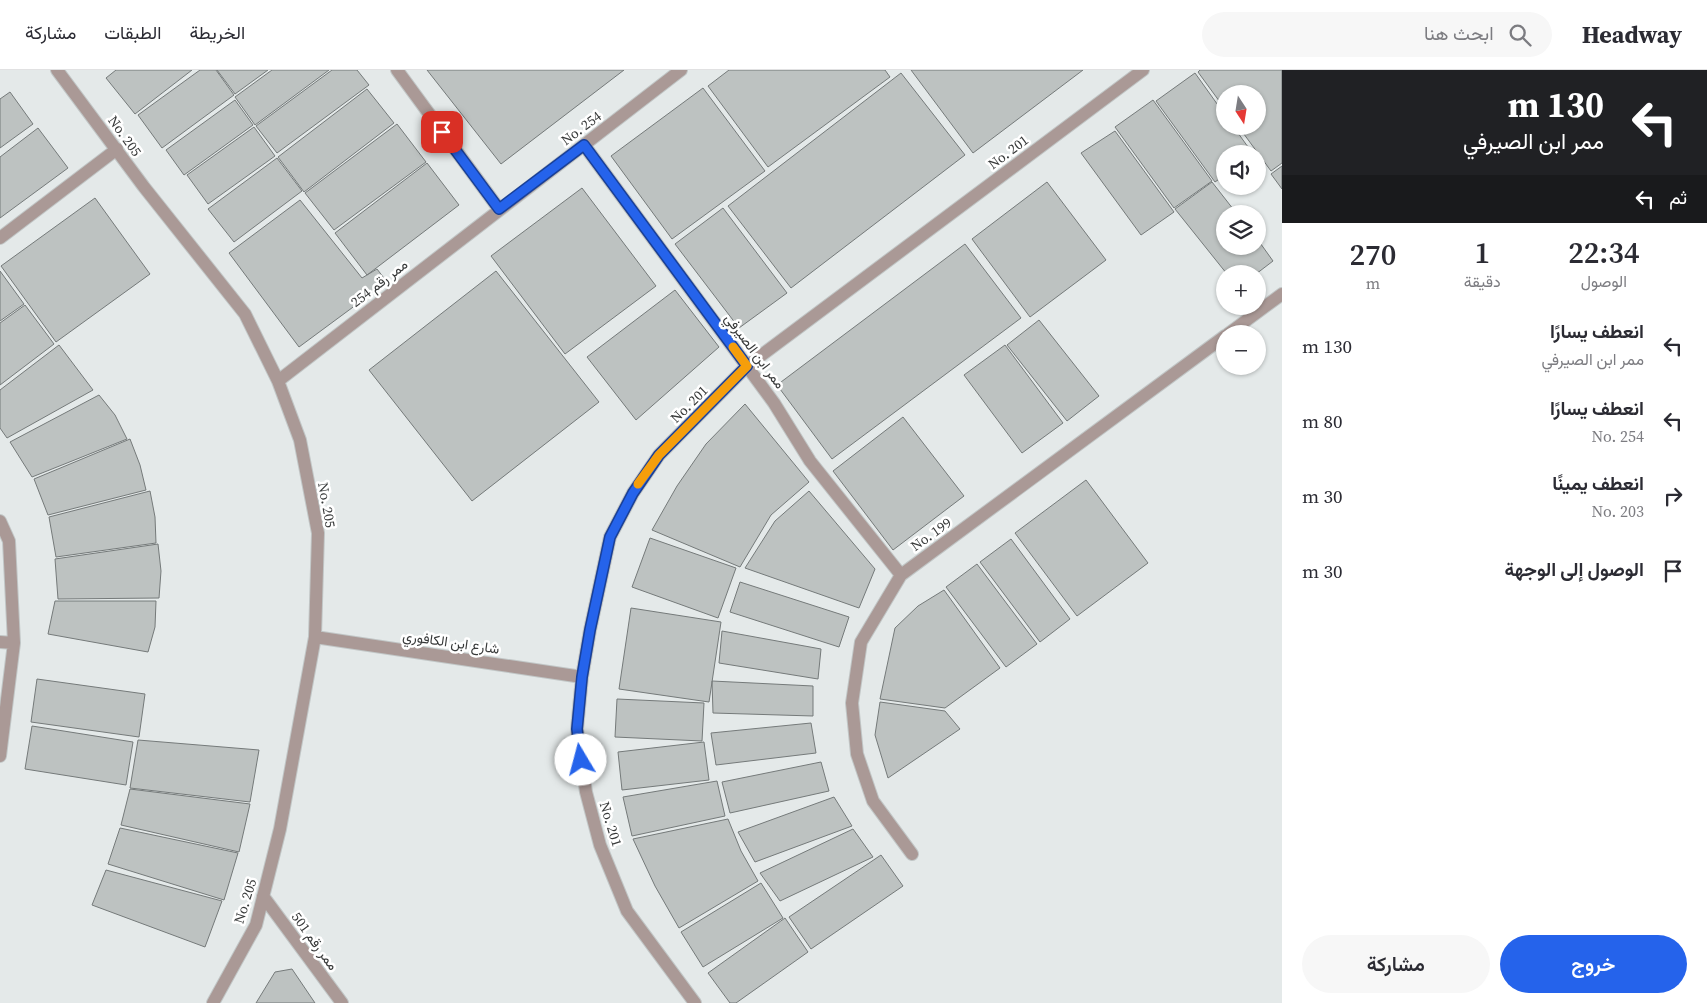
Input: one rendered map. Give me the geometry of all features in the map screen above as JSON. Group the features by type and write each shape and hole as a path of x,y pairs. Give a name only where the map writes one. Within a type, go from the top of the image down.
{"street":[{"name":"No. 205","path":"58,70 144,187 245,314 278,381 300,440 318,533 315,637 280,829 256,925 213,1003"},
{"path":"397,70 499,209"},
{"name":"No. 254","path":"499,209 682,70"},
{"name":"No. 201","path":"695,1003 627,911 600,845 586,792 577,729 582,677 590,630 610,537 633,493 659,455 747,366 1143,70"},
{"name":"ممر ابن الصيرفي","path":"584,145 774,403 810,461 900,575"},
{"path":"0,238 117,149"},
{"name":"ممر رقم 254","path":"278,381 499,209"},
{"name":"No. 199","path":"1240,325 1282,294"},
{"name":"No. 199","path":"912,854 873,801 858,754 852,703 861,642 900,575 1216,342"},
{"path":"0,521 9,541 14,643 0,756"},
{"name":"شارع ابن الكافوري","path":"315,637 582,677"},
{"path":"0,642 14,643"},
{"name":"ممر رقم 501","path":"263,896 342,1003"}],"building":[{"path":"116,70 192,70 135,114 106,78"},
{"path":"200,70 216,70 234,95 162,148 138,115"},
{"path":"217,70 268,70 235,94"},
{"path":"272,70 329,70 255,125 235,97"},
{"path":"332,70 357,70 369,85 277,153 256,126"},
{"path":"427,70 624,70 501,164"},
{"path":"729,70 885,70 890,77 768,167 708,86"},
{"path":"911,70 1083,70 973,153"},
{"path":"1200,70 1282,70 1282,163 1271,171 1266,164 1266,145 1252,145 1245,135 1266,135 1266,85 1216,85 1216,97 1198,72"},
{"path":"901,73 965,155 791,288 728,206"},
{"path":"1195,73 1216,102 1216,135 1239,135 1247,145 1216,145 1215,182 1156,101"},
{"path":"703,88 765,171 672,239 611,156"},
{"path":"367,89 394,123 304,192 278,157"},
{"path":"10,92 33,124 0,148 0,99"},
{"path":"235,100 253,125 184,175 166,150"},
{"path":"1153,100 1212,181 1174,208 1115,127"},
{"path":"397,124 426,162 334,230 305,193"},
{"path":"254,127 275,156 208,204 187,175"},
{"path":"38,128 68,168 0,218 0,157"},
{"path":"1115,131 1174,212 1141,235 1081,153"},
{"path":"277,158 302,191 234,242 208,209"},
{"path":"427,163 459,205 367,275 335,233"},
{"path":"1282,166 1282,189 1271,174"},
{"path":"1047,182 1106,260 1030,317 972,239"},
{"path":"1212,182 1216,187 1216,195 1222,195 1230,205 1216,205 1216,255 1266,255 1266,251 1273,261 1266,266 1220,265 1175,209"},
{"path":"582,188 656,286 565,354 491,256"},
{"path":"95,198 150,274 56,342 1,266"},
{"path":"300,200 362,278 377,269 387,282 299,347 229,253"},
{"path":"723,208 787,293 739,328 675,244"},
{"path":"965,244 1021,318 832,459 777,385"},
{"path":"0,271 24,304 0,321"},
{"path":"496,271 599,402 472,501 369,370"},
{"path":"675,290 719,347 636,420 587,357"},
{"path":"25,305 54,344 0,385 0,323"},
{"path":"1039,320 1099,396 1067,421 1007,345"},
{"path":"59,345 93,390 7,438 0,428 0,390"},
{"path":"1005,345 1063,423 1022,453 964,375"},
{"path":"99,395 115,415 127,439 32,477 10,442"},
{"path":"745,404 809,482 771,515 740,567 652,530 677,486 706,444"},
{"path":"903,417 964,496 893,550 833,471"},
{"path":"130,439 140,465 146,490 48,515 34,479"},
{"path":"1086,480 1148,563 1077,616 1015,533"},
{"path":"150,491 155,517 156,543 56,557 49,517"},
{"path":"809,491 875,569 859,608 745,568 775,521"},
{"path":"650,538 736,568 718,618 632,587"},
{"path":"1011,539 1070,619 1040,642 980,562"},
{"path":"158,544 161,571 159,598 58,599 55,559"},
{"path":"977,564 1037,644 1006,667 946,587"},
{"path":"740,582 849,617 839,647 730,612"},
{"path":"944,590 1000,668 945,708 880,699 895,628 918,606"},
{"path":"55,601 156,601 155,627 148,652 48,634"},
{"path":"631,608 721,622 709,702 619,689"},
{"path":"722,631 821,649 818,679 719,663"},
{"path":"37,679 145,694 139,737 31,722"},
{"path":"712,681 813,686 813,716 713,713"},
{"path":"617,699 704,703 702,741 615,737"},
{"path":"880,702 945,711 960,729 888,778 875,735"},
{"path":"811,723 816,753 716,765 711,733"},
{"path":"32,726 133,742 126,785 25,769"},
{"path":"138,740 259,750 250,802 130,788"},
{"path":"704,742 709,780 622,790 618,752"},
{"path":"821,762 829,791 730,813 722,782"},
{"path":"717,781 725,816 632,836 623,797"},
{"path":"130,789 250,804 239,852 121,825"},
{"path":"834,797 852,826 755,862 738,832"},
{"path":"728,819 741,851 758,881 679,928 655,886 633,839"},
{"path":"120,828 238,853 224,900 108,864"},
{"path":"853,829 873,857 780,901 760,873"},
{"path":"881,855 903,886 811,949 789,917"},
{"path":"106,870 222,901 205,947 92,905"},
{"path":"761,883 783,918 703,967 681,932"},
{"path":"785,918 808,952 736,1003 730,1003 708,973"},
{"path":"292,969 315,1003 256,1003 275,972"}],"slow traffic":[{"path":"638,484 659,455 747,366 733,347"}],"route":[{"path":"442,132 499,209 584,145 747,366 659,455 633,493 610,537 582,677 577,729 581,760"}]}
